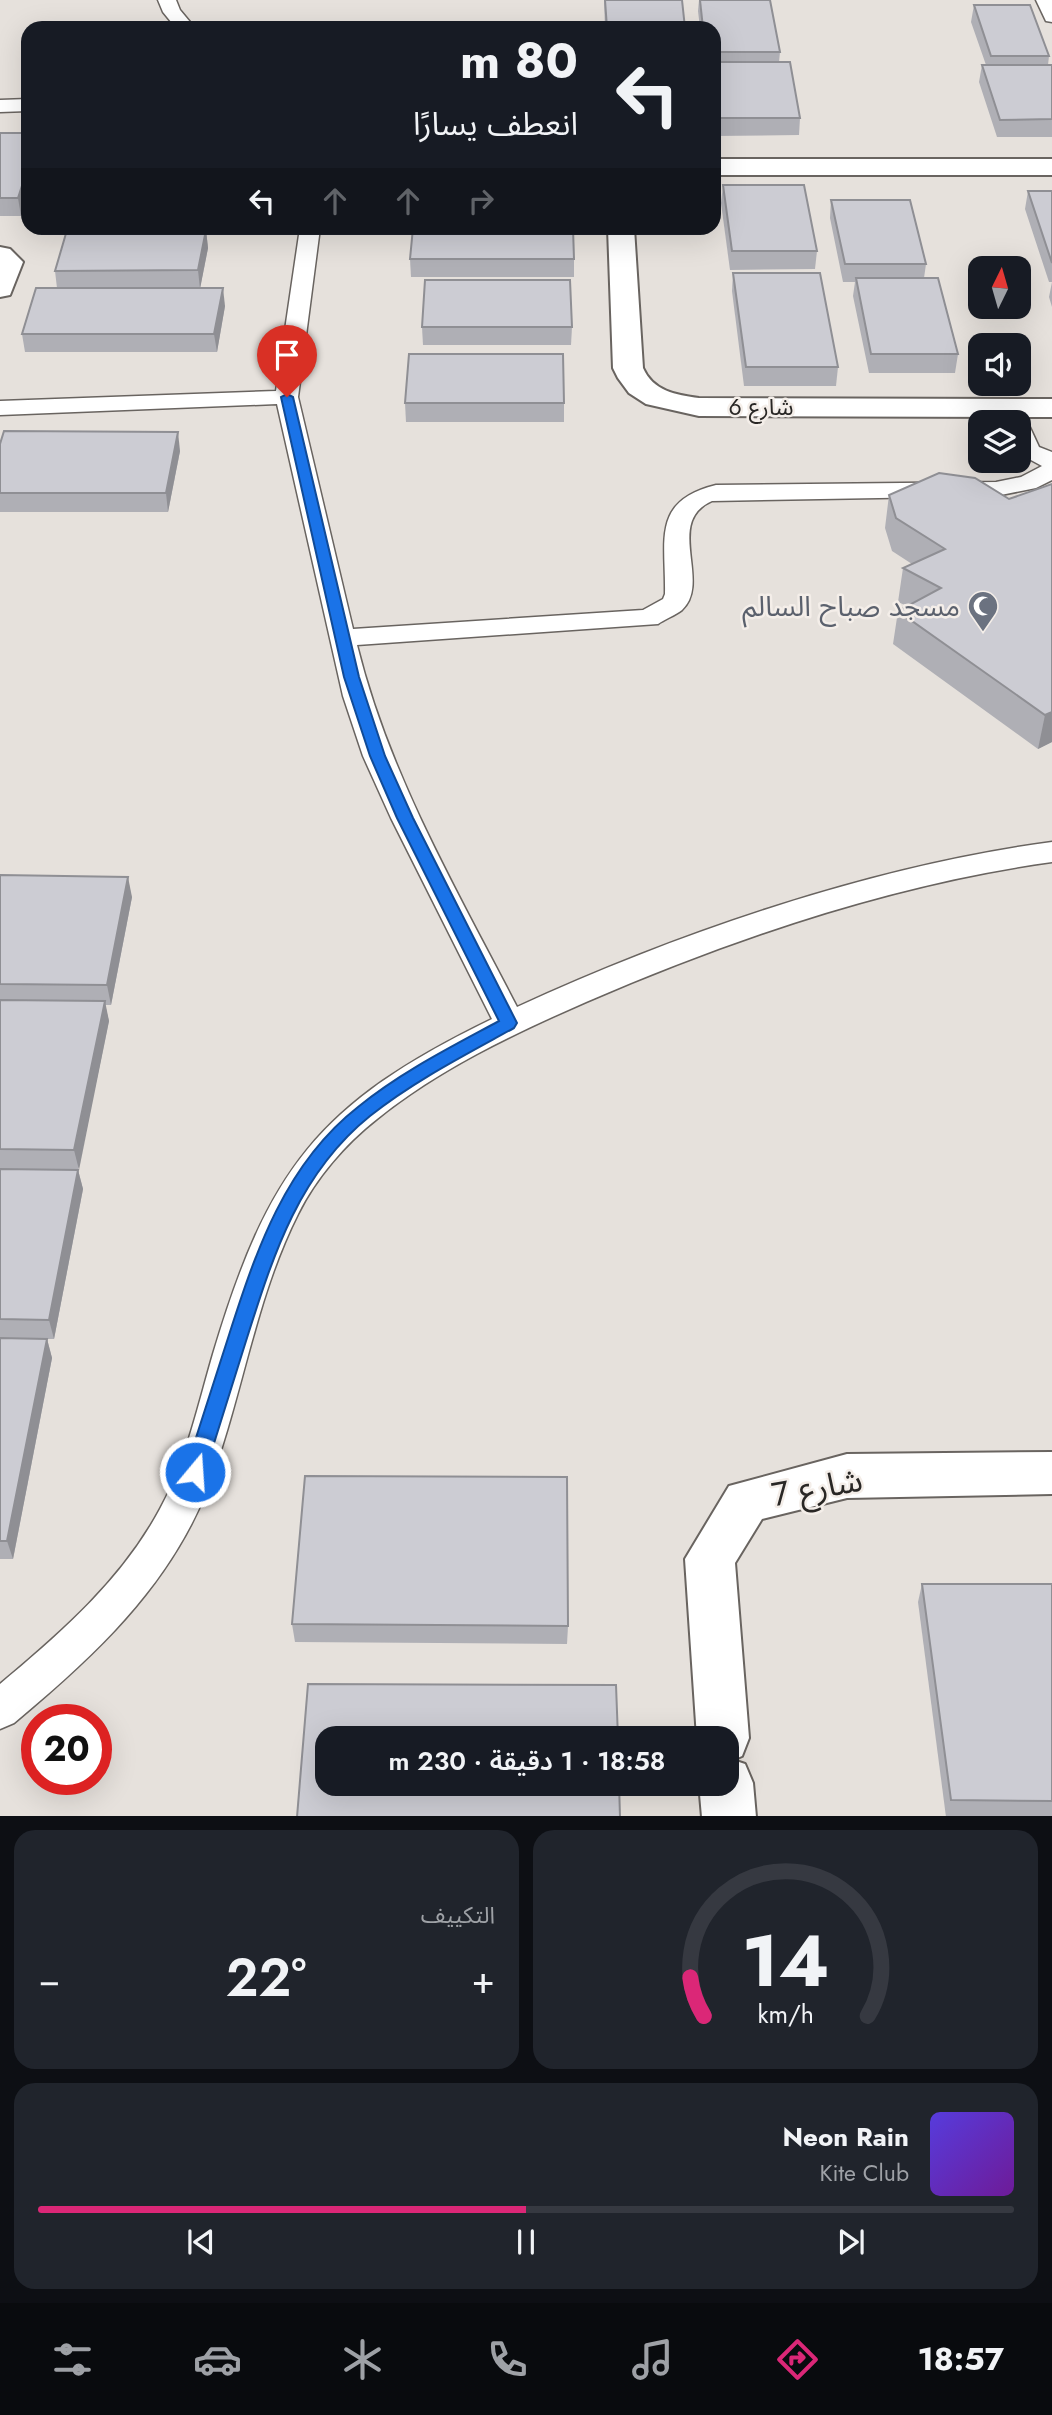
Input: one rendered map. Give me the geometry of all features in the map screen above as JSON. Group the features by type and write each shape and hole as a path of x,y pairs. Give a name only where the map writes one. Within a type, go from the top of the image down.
{"street":[{"path":"721,167 1052,167"},
{"name":"شارع 6","path":"621,235 628,368 631,380 641,390 657,399 699,407 968,416"},
{"path":"0,256 9,262 0,289"},
{"name":"شارع 6","path":"1031,414 1052,408"},
{"name":"شارع 7","path":"722,1726 710,1559 746,1501 847,1476 1052,1474"},
{"path":"727,1796 729,1816"}],"lane":[{"path":"167,0 180,21"},
{"path":"1045,0 1052,17"},
{"path":"0,106 21,105"},
{"path":"309,235 287,397 356,696 377,756 405,818 509,1023"},
{"path":"0,408 287,397"},
{"path":"1031,452 1052,461"},
{"path":"342,638 649,618 673,604 678,594 678,520 682,511 690,502 716,492 996,489 1028,483 1052,470"},
{"path":"0,1709 63,1657 108,1615 145,1569 174,1522 195,1472 259,1269 283,1211 318,1158 362,1113 415,1075 509,1023 635,968 764,921 894,884 1052,852"}],"building":[{"path":"605,0 682,0 684,21 606,21"},
{"path":"700,0 770,0 780,52 721,52 721,21 702,21"},
{"path":"974,5 1030,5 1049,56 991,56"},
{"path":"721,62 790,62 800,118 721,118"},
{"path":"982,65 1052,65 1052,119 1000,120"},
{"path":"0,133 21,133 21,189 18,198 0,198"},
{"path":"723,185 804,185 817,251 732,251"},
{"path":"1028,191 1052,191 1052,263"},
{"path":"831,200 910,200 926,264 845,264"},
{"path":"66,235 205,235 198,270 55,271"},
{"path":"412,235 573,235 574,259 410,259"},
{"path":"733,273 820,273 838,367 746,367"},
{"path":"856,278 938,278 958,354 871,354"},
{"path":"425,280 570,280 572,327 422,327"},
{"path":"36,288 223,288 214,334 22,334"},
{"path":"409,354 563,354 564,403 405,403"},
{"path":"4,431 178,432 166,493 0,493 0,444"},
{"name":"مسجد صباح السالم","path":"939,473 975,478 1009,499 1052,484 1052,712 1045,715 898,611 941,588 903,568 945,549 896,518 889,495"},
{"path":"0,875 128,877 107,985 0,984"},
{"path":"0,1000 105,1001 74,1150 0,1149"},
{"path":"0,1169 78,1170 49,1320 0,1319"},
{"path":"0,1338 47,1339 7,1541 0,1541"},
{"path":"305,1476 567,1477 568,1626 292,1624"},
{"path":"922,1584 1052,1584 1052,1801 951,1800"},
{"path":"308,1684 616,1685 618,1726 315,1726 315,1796 619,1796 620,1816 297,1816"}],"place":[{"name":"مسجد صباح السالم","path":"983,633"}],"route":[{"path":"195,1472 259,1269 283,1211 318,1158 362,1113 415,1075 509,1023 405,818 377,756 351,677 287,397"}]}
